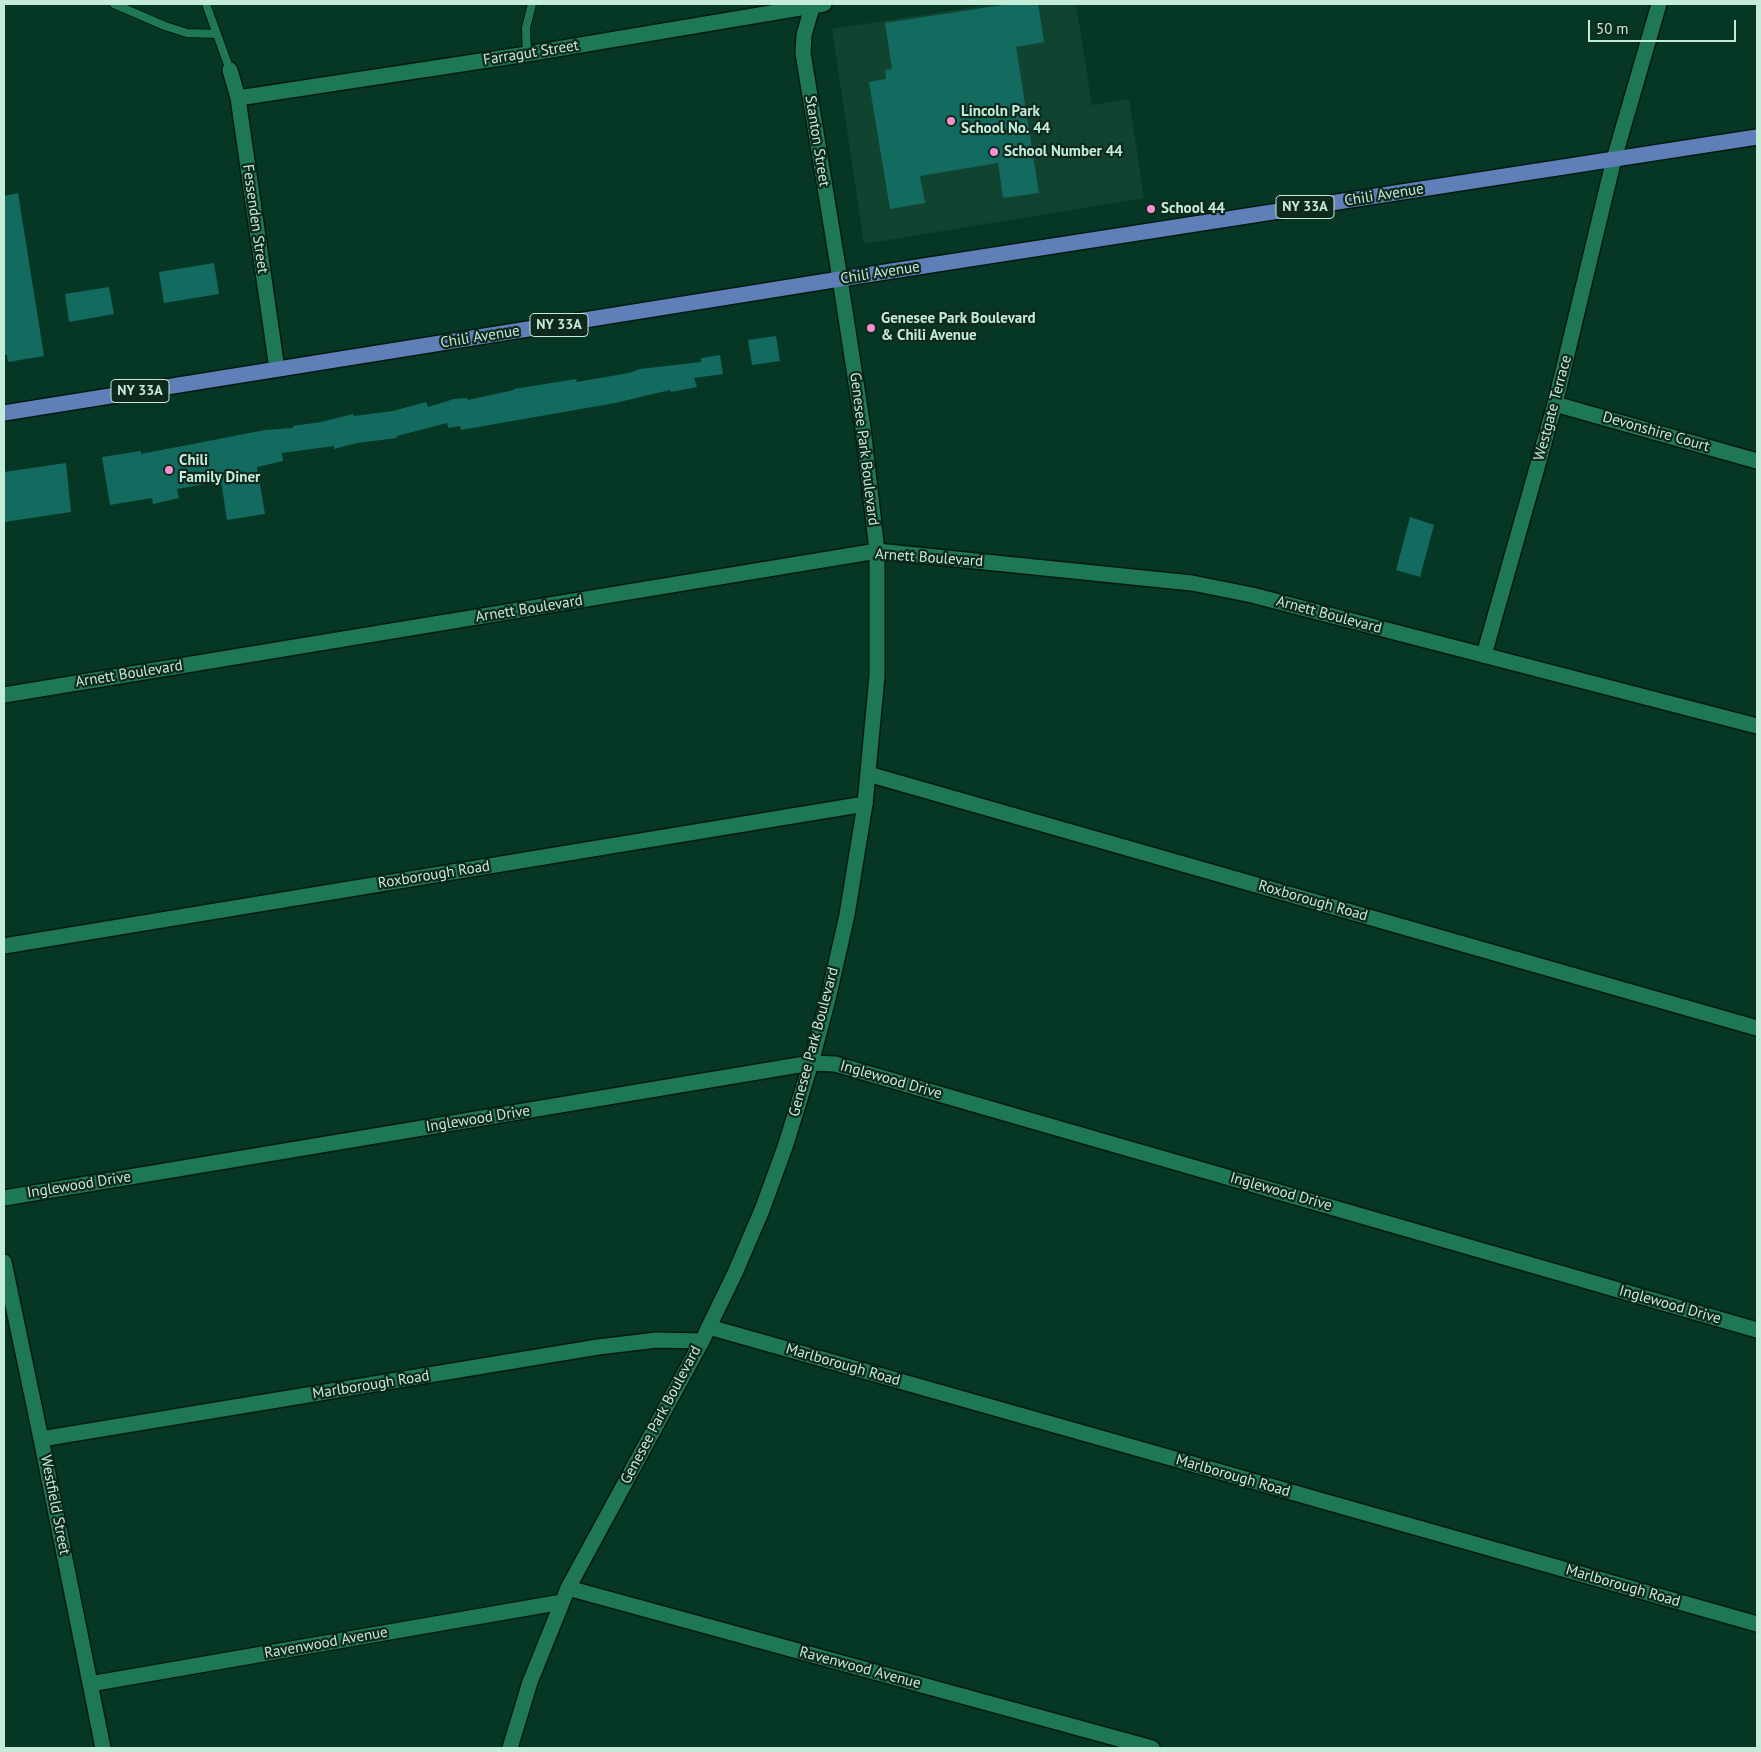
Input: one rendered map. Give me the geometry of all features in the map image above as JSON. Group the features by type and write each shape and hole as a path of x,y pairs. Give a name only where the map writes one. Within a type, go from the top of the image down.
{"main road":[{"name":"Chili Avenue","path":"4,413 840,279 1757,137"}],"street":[{"name":"Farragut Street","path":"238,98 527,54 816,4"},
{"name":"Stanton Street","path":"816,4 804,35 803,53 840,279"},
{"name":"Westgate Terrace","path":"1484,655 1555,404 1614,159 1659,4"},
{"name":"Fessenden Street","path":"230,70 238,98 277,369"},
{"name":"Genesee Park Boulevard","path":"510,1748 530,1682 568,1588 705,1334 735,1274 762,1210 785,1147 828,1000 846,915 865,804 877,676 877,552 863,428 840,279"},
{"name":"Devonshire Court","path":"1555,404 1757,460"},
{"name":"Arnett Boulevard","path":"4,695 877,552 1192,583 1252,595 1757,726"},
{"name":"Roxborough Road","path":"868,774 1757,1028"},
{"name":"Roxborough Road","path":"4,946 865,804"},
{"name":"Inglewood Drive","path":"4,1198 811,1063 835,1064 1757,1330"},
{"name":"Westfield Street","path":"4,1262 42,1439 103,1748"},
{"name":"Marlborough Road","path":"42,1439 598,1347 705,1334 1757,1624"},
{"name":"Ravenwood Avenue","path":"568,1588 1152,1748"},
{"name":"Ravenwood Avenue","path":"90,1684 562,1602"}],"lane":[{"path":"114,4 165,26 187,32 217,34"},
{"path":"206,4 230,70"},
{"path":"527,54 526,28 532,4"}],"shaded area":[{"name":"School Number 44","path":"993,4 1076,4 1092,105 1129,99 1144,198 864,244 832,29"}],"building":[{"name":"Lincoln Park School No. 44","path":"1009,4 1038,4 1044,42 1016,47 1039,193 1003,198 998,163 920,176 925,203 890,209 869,82 886,79 885,70 892,69 885,23"},
{"path":"18,193 44,356 8,362 7,355 4,355 4,196"},
{"path":"214,263 219,294 164,303 159,272"},
{"path":"109,287 114,314 69,322 65,294"},
{"path":"776,336 780,361 752,365 748,340"},
{"path":"720,355 723,374 694,378 697,387 671,392 670,390 615,403 461,430 460,426 448,428 447,423 397,436 397,438 357,443 334,449 334,446 282,453 283,461 257,467 265,514 227,520 221,481 177,489 179,498 153,504 152,498 110,505 102,457 141,451 141,454 265,430 293,428 293,426 321,422 353,414 354,416 393,411 426,402 428,407 454,399 467,398 468,400 514,389 576,379 577,382 629,373 640,369 701,362 701,358"},
{"path":"66,463 71,512 4,522 4,472"},
{"path":"1410,517 1434,525 1420,577 1396,570"}],"place":[{"name":"Lincoln Park School No. 44","path":"951,121"},
{"name":"School Number 44","path":"994,152"},
{"name":"School 44","path":"1151,209"},
{"name":"Genesee Park Boulevard & Chili Avenue","path":"871,328"},
{"name":"Chili Family Diner","path":"169,470"}]}
